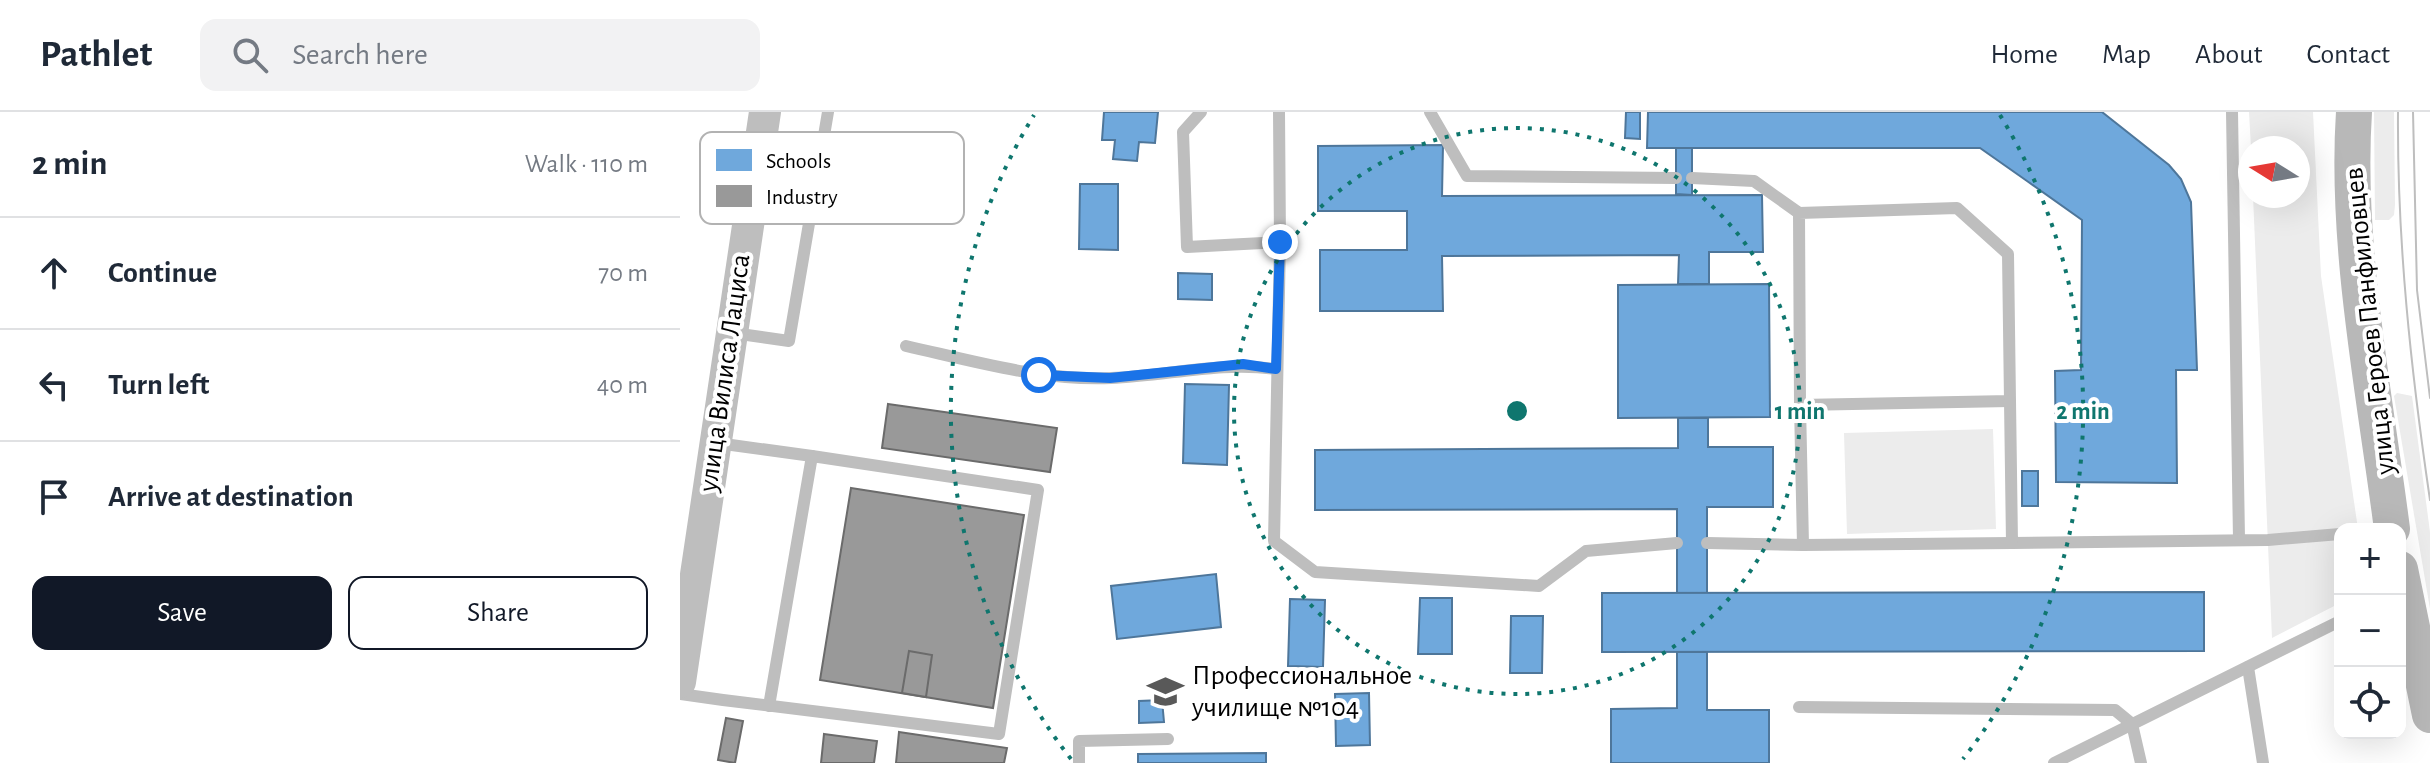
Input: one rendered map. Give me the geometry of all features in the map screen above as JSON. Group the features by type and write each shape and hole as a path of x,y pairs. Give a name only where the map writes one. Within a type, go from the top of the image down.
{"main road":[{"name":"улица Героев Панфиловцев","path":"2354,112 2356,220 2367,341 2391,523"},
{"path":"2403,595 2430,715"}],"street":[{"name":"улица Вилиса Лациса","path":"762,132 765,112"},
{"name":"улица Вилиса Лациса","path":"681,664 747,224"}],"lane":[{"path":"825,132 828,112"},
{"path":"1201,112 1183,132 1187,247 1280,242"},
{"path":"1279,112 1280,242 1274,541 1315,572 1539,586 1586,551 1677,543"},
{"path":"1430,112 1467,176 1676,178"},
{"path":"2232,112 2239,539"},
{"path":"1692,178 1754,181 1799,213 1957,208 2008,254 2012,543"},
{"path":"1799,213 1803,545"},
{"path":"730,332 789,341 809,224"},
{"path":"906,346 1039,375 1110,378 1243,364 1276,369"},
{"path":"1800,405 2010,401"},
{"path":"680,694 999,734 1038,490 714,443"},
{"path":"769,706 812,456"},
{"path":"1707,543 2012,543 2334,534"},
{"path":"2054,763 2334,624"},
{"path":"2248,667 2263,763"},
{"path":"1799,707 2115,710 2132,724 2141,763"},
{"path":"1079,763 1079,741 1168,739"}],"shaded area":[{"path":"2249,112 2313,112 2321,276 2357,523 2334,523 2334,606 2272,638 2254,208 2310,208 2310,136 2250,136"},
{"path":"2374,112 2394,112 2395,205 2394,215 2389,220 2375,220"},
{"path":"2397,393 2412,396 2430,532 2430,609 2394,396"},
{"path":"1993,429 1996,529 1847,534 1844,433"}],"building: Schools":[{"path":"1104,112 1158,112 1155,143 1139,142 1137,161 1113,159 1115,140 1102,140"},
{"path":"1626,112 1640,112 1640,139 1625,138"},
{"path":"1648,112 2102,112 2169,165 2181,179 2191,202 2197,370 2176,370 2177,483 2056,482 2055,371 2081,370 2082,220 1980,148 1647,148"},
{"path":"1443,145 1442,196 1762,195 1763,252 1709,252 1709,284 1678,284 1679,255 1442,256 1443,311 1320,311 1320,250 1407,250 1407,211 1318,211 1318,146"},
{"path":"1676,148 1692,148 1692,195 1676,194"},
{"path":"1080,184 1118,184 1118,250 1079,249"},
{"path":"1178,273 1212,274 1212,300 1178,299"},
{"path":"1769,284 1770,417 1618,418 1618,285"},
{"path":"1185,384 1229,385 1227,465 1183,463"},
{"path":"1678,418 1708,418 1708,447 1773,447 1773,507 1707,507 1707,593 1677,593 1677,509 1315,510 1315,450 1678,448"},
{"path":"2022,471 2038,471 2038,506 2022,506"},
{"path":"1216,574 1221,627 1117,639 1111,586"},
{"path":"2204,592 2204,651 1602,652 1602,593"},
{"path":"1420,598 1452,598 1452,654 1418,654"},
{"path":"1290,599 1325,600 1323,667 1288,666"},
{"path":"1511,616 1543,616 1542,673 1510,673"},
{"path":"1677,652 1707,652 1707,710 1769,710 1769,763 1611,763 1611,709 1677,708"},
{"path":"1369,693 1370,745 1336,746 1335,694"},
{"path":"1162,700 1164,722 1139,723 1139,701"},
{"path":"1266,753 1266,763 1138,763 1138,754"}],"building: Industry":[{"path":"888,404 1057,428 1050,472 882,448"},
{"path":"851,488 1024,515 993,708 820,680"},
{"path":"909,651 932,655 926,697 902,693"},
{"path":"726,718 743,721 735,763 718,760"},
{"path":"899,732 1007,748 1004,763 896,763"},
{"path":"824,734 877,741 874,763 821,763"}],"tram line":[{"path":"2398,112 2406,306 2430,500"},
{"path":"2413,112 2417,290 2430,398"}],"place":[{"name":"Профессиональное училище №104","path":"1166,692"}],"route":[{"path":"1039,375 1110,378 1243,364 1276,369 1280,242"}]}
